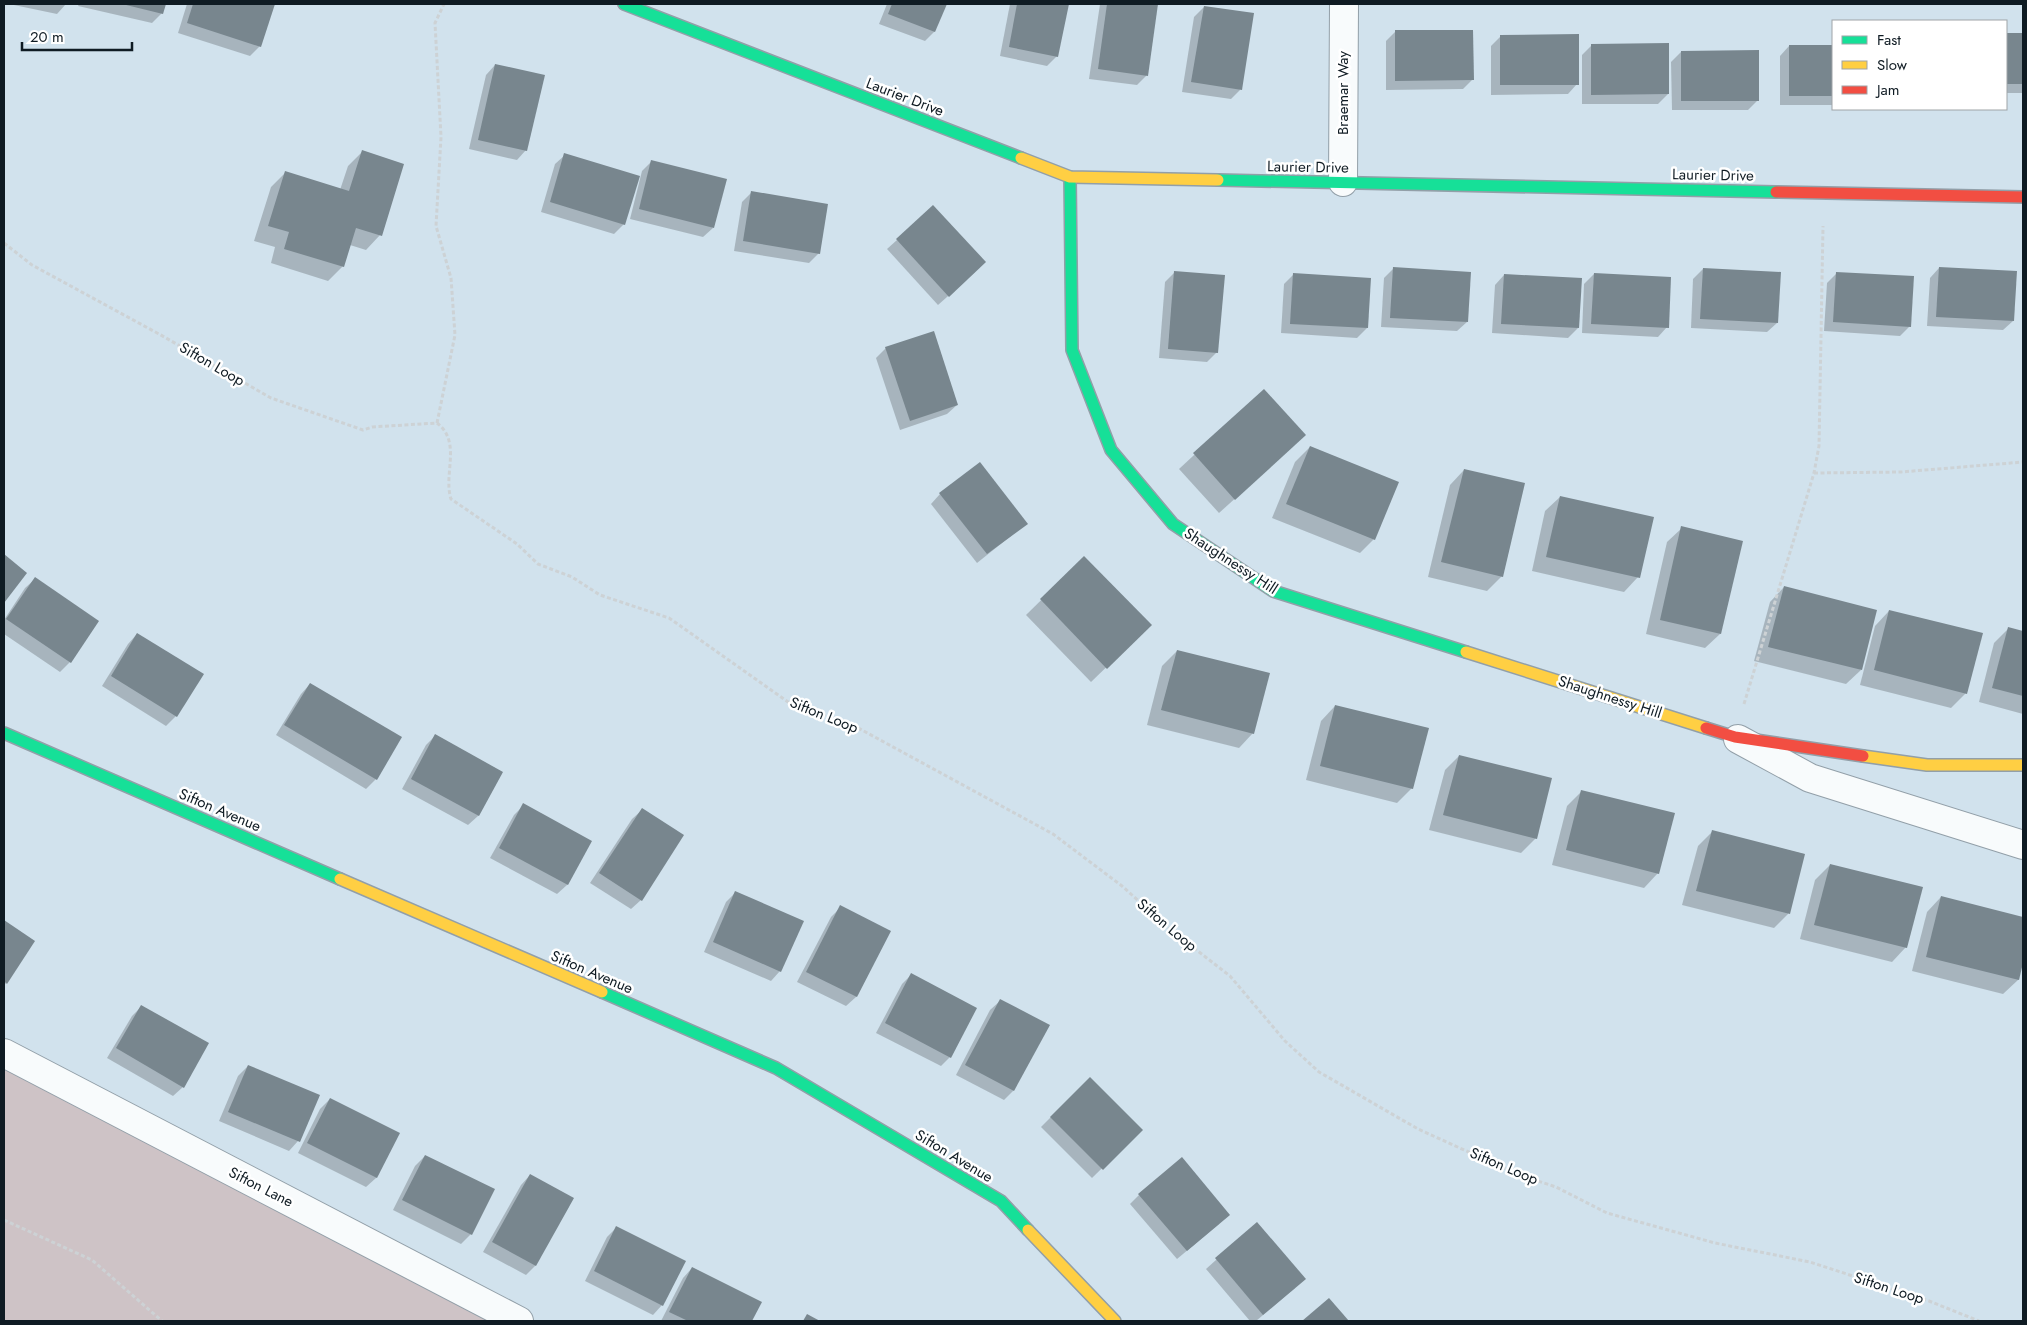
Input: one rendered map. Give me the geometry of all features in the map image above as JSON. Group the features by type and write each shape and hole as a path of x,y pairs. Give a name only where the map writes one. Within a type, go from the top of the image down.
{"street":[{"name":"Laurier Drive","path":"624,4 1070,177 2023,196"},
{"name":"Braemar Way","path":"1343,182 1344,4"},
{"name":"Shaughnessy Hill","path":"1070,177 1072,350 1111,450 1173,524 1273,591 1735,737 1927,765 2023,766"},
{"name":"Sifton Avenue","path":"4,733 776,1068 1001,1201 1115,1321"},
{"name":"Shaughnessy Hill","path":"1735,737 1810,778 2023,846"},
{"name":"Sifton Lane","path":"4,1053 519,1321"}],"path":[{"path":"437,423 456,335 451,278 436,226 440,137 435,23 444,4"},
{"path":"1735,737 1814,473 1819,446 1823,225"},
{"name":"Sifton Loop","path":"4,243 32,265 160,334 271,398 363,430 372,427 437,423 442,427 451,444 451,499 517,544 538,564 572,577 600,595 669,618 791,704 849,723 1053,834 1122,886 1172,931 1230,976 1285,1041 1319,1072 1418,1129 1518,1174 1556,1187 1607,1213 1715,1243 1810,1262 1929,1301 1979,1321"},
{"path":"1814,473 1900,472 2023,462"},
{"path":"4,1220 92,1260 162,1321"}],"shaded area":[{"path":"4,1061 504,1321 4,1321"}],"building":[{"path":"122,4 166,4 163,14"},
{"path":"193,4 275,4 261,47 187,23"},
{"path":"892,4 947,4 935,32 888,14"},
{"path":"1017,4 1069,4 1058,57 1009,47"},
{"path":"1107,4 1158,4 1148,76 1098,69"},
{"path":"1204,6 1254,13 1242,90 1191,82"},
{"path":"1395,30 1473,30 1474,80 1395,81"},
{"path":"2007,33 2023,33 2023,84 2007,84"},
{"path":"1579,34 1579,85 1500,85 1500,35"},
{"path":"1669,43 1669,94 1591,95 1591,44"},
{"path":"1789,45 1832,45 1832,96 1789,96"},
{"path":"1759,50 1759,101 1681,101 1681,51"},
{"path":"495,64 545,75 527,151 478,140"},
{"path":"362,150 404,164 382,236 356,228 344,267 284,249 289,232 268,226 285,171 349,191"},
{"path":"564,153 640,176 625,225 550,202"},
{"path":"651,160 727,179 714,228 639,209"},
{"path":"751,191 828,204 820,254 743,241"},
{"path":"933,205 986,262 949,297 896,239"},
{"path":"1393,267 1471,272 1468,322 1390,318"},
{"path":"1939,267 2017,271 2014,321 1936,317"},
{"path":"1703,268 1781,272 1778,323 1700,319"},
{"path":"1174,271 1225,275 1218,353 1168,349"},
{"path":"1836,272 1914,276 1911,327 1833,322"},
{"path":"1293,273 1371,278 1368,328 1290,324"},
{"path":"1594,273 1671,277 1669,328 1591,324"},
{"path":"1504,274 1582,278 1579,328 1501,324"},
{"path":"934,331 958,405 910,421 885,347"},
{"path":"1264,389 1306,435 1235,500 1193,453"},
{"path":"1310,446 1399,482 1375,540 1286,504"},
{"path":"980,462 1028,524 987,554 939,493"},
{"path":"1464,469 1525,483 1503,577 1441,562"},
{"path":"1560,496 1654,517 1640,578 1546,557"},
{"path":"1681,526 1743,541 1721,634 1660,620"},
{"path":"4,554 27,573 4,603"},
{"path":"1084,556 1152,625 1107,669 1040,599"},
{"path":"35,577 99,621 71,663 6,619"},
{"path":"1784,586 1877,610 1862,670 1768,647"},
{"path":"1889,610 1983,633 1967,694 1874,670"},
{"path":"2008,627 2023,631 2023,696 1992,688"},
{"path":"137,633 204,674 177,717 111,676"},
{"path":"1177,650 1270,673 1254,734 1161,710"},
{"path":"310,683 402,737 377,780 284,725"},
{"path":"1335,705 1429,728 1413,789 1320,766"},
{"path":"435,734 503,772 479,816 411,779"},
{"path":"1459,755 1552,778 1537,839 1443,815"},
{"path":"1581,790 1675,813 1659,874 1566,850"},
{"path":"523,803 592,841 568,885 499,848"},
{"path":"642,808 684,835 642,901 599,873"},
{"path":"1712,830 1805,854 1790,914 1696,891"},
{"path":"1830,864 1923,887 1907,948 1814,925"},
{"path":"735,891 804,921 781,972 713,942"},
{"path":"1941,896 2023,917 2023,963 2019,980 1926,957"},
{"path":"840,905 891,931 857,997 806,972"},
{"path":"4,920 35,941 7,984 4,981"},
{"path":"911,973 977,1008 951,1058 885,1023"},
{"path":"1000,999 1050,1025 1014,1091 965,1065"},
{"path":"141,1005 209,1043 184,1088 116,1048"},
{"path":"248,1065 320,1095 300,1142 228,1112"},
{"path":"1090,1077 1143,1130 1103,1170 1050,1117"},
{"path":"330,1098 400,1133 377,1178 307,1143"},
{"path":"425,1155 495,1189 472,1235 402,1200"},
{"path":"1182,1157 1230,1215 1187,1251 1138,1194"},
{"path":"530,1174 574,1198 536,1266 492,1242"},
{"path":"1257,1222 1306,1279 1263,1315 1215,1258"},
{"path":"616,1226 686,1261 663,1306 594,1271"},
{"path":"692,1267 762,1302 752,1321 688,1321 669,1312"},
{"path":"1329,1298 1349,1321 1302,1321"},
{"path":"807,1314 820,1321 803,1321"}],"traffic: fast":[{"path":"624,4 1021,158"},
{"path":"1070,177 1072,350 1111,450 1173,524 1273,591 1466,652"},
{"path":"1218,180 1776,192"},
{"path":"4,733 340,879"},
{"path":"602,992 776,1068 1001,1201 1028,1230"}],"traffic: slow":[{"path":"1021,158 1070,177 1218,180"},
{"path":"1466,652 1706,728"},
{"path":"1863,756 1927,765 2023,765"},
{"path":"340,879 602,992"},
{"path":"1028,1230 1115,1321"}],"traffic: jam":[{"path":"1776,192 2023,197"},
{"path":"1706,728 1735,737 1863,756"}]}
